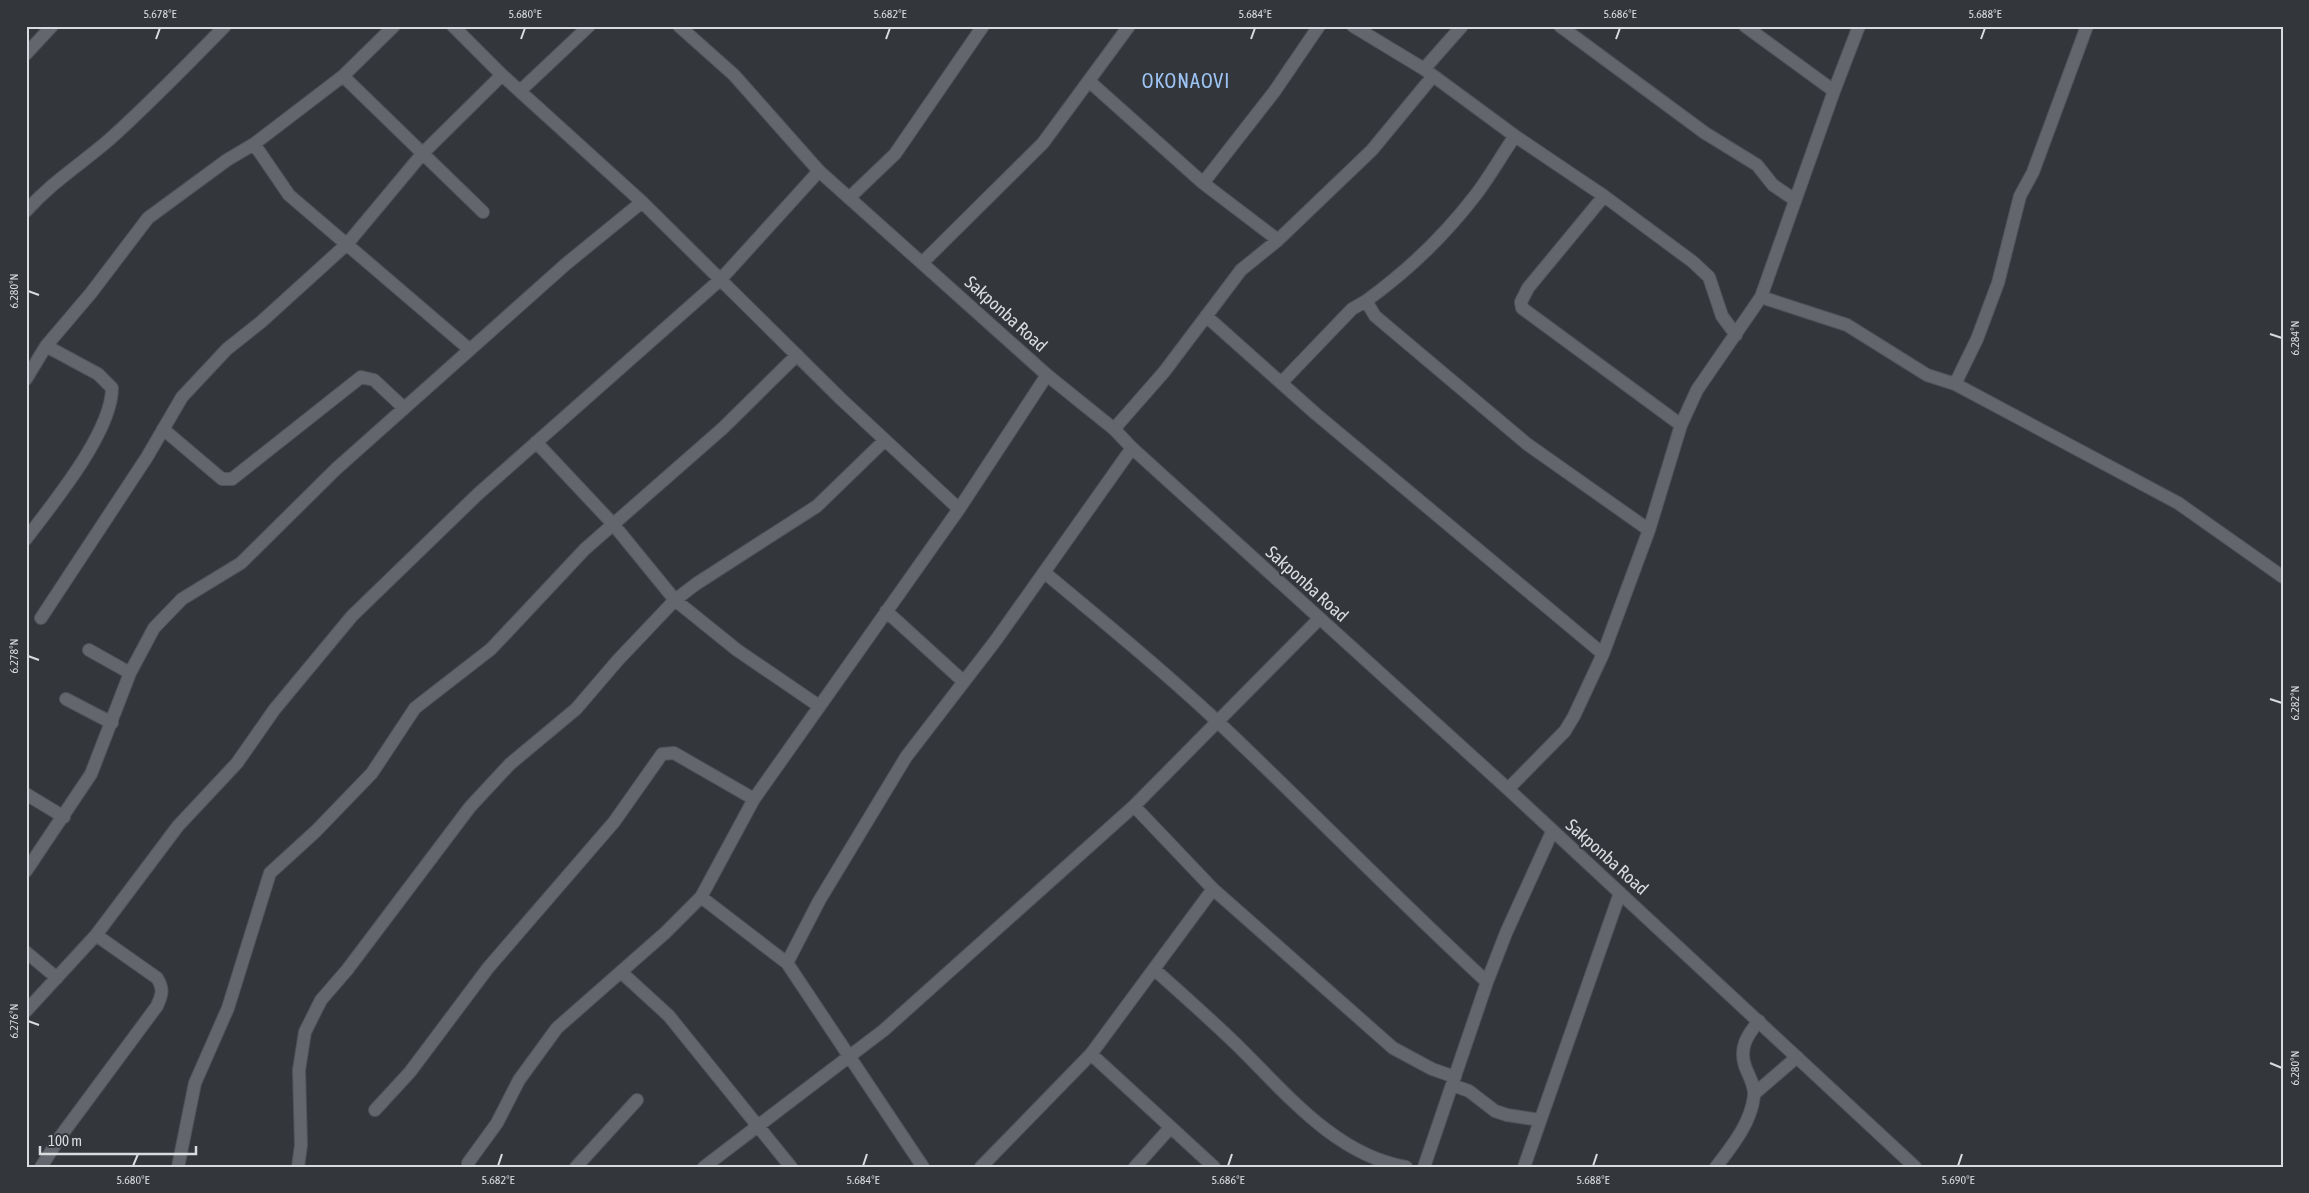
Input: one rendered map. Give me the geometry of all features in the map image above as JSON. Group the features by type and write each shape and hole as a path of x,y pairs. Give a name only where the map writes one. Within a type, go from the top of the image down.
{"street":[{"path":"26,54 52,26"},
{"path":"26,212 46,189 108,140 160,93 225,26"},
{"path":"26,379 46,346 91,294 148,218 226,160 254,144 343,76 394,26"},
{"path":"453,26 520,92 642,202 797,355 958,509"},
{"path":"520,92 589,26"},
{"name":"Sakponba Road","path":"679,26 734,75 819,171 1047,375 1114,429 1132,448 1319,619 1508,789 1552,832 1797,1056 1915,1167"},
{"path":"849,198 895,154 983,26"},
{"path":"922,263 1043,143 1090,82 1129,26"},
{"path":"1203,183 1274,92 1319,26"},
{"path":"1353,26 1428,73 1515,136 1604,196 1709,276 1722,316 1736,336"},
{"path":"1114,429 1164,372 1241,270 1278,240 1372,150 1462,26"},
{"path":"1560,26 1705,134 1757,165 1773,185 1795,200"},
{"path":"1745,26 1834,90"},
{"path":"1508,789 1565,731 1603,654 1649,530 1681,425 1696,390 1736,336 1762,296 1834,90 1859,26"},
{"path":"1954,384 1977,339 1998,283 2020,196 2033,172 2087,26"},
{"path":"41,618 164,429 182,397 227,349 261,322 347,244 423,153 502,75"},
{"path":"343,76 484,212"},
{"path":"1090,82 1203,183 1278,240"},
{"path":"1281,383 1352,310 1412,264 1452,223 1475,196 1515,136"},
{"path":"254,144 289,195 470,349"},
{"path":"26,1011 96,935 178,826 237,763 274,710 352,616 478,494 721,279 819,171"},
{"path":"1604,196 1528,288 1521,302 1522,308 1681,425"},
{"path":"26,871 91,774 130,673 154,628 182,599 241,562 336,469 566,264 642,202"},
{"path":"1762,296 1847,326 1927,375 1954,384 2178,503 2283,577"},
{"path":"1366,301 1375,316 1527,444 1649,530"},
{"path":"1206,316 1281,383 1603,654"},
{"path":"26,539 99,436 112,395 112,388 98,374 46,346"},
{"path":"178,1167 195,1083 228,1008 270,873 316,831 372,773 415,708 492,649 585,549 723,428 797,355"},
{"path":"467,1166 497,1123 519,1080 557,1028 621,972 701,897 754,800 818,706 958,509 1047,375"},
{"path":"164,429 222,479 232,480 361,377 374,380 404,408"},
{"path":"298,1167 301,1145 299,1070 305,1032 321,1000 347,970 470,807 510,764 576,709 618,660 676,600 696,584 817,506 885,440"},
{"path":"536,442 613,524 676,600 737,650 818,706"},
{"path":"787,963 819,901 906,757 964,682 1132,448"},
{"path":"1044,572 1156,666 1217,722 1319,818 1422,922 1487,982"},
{"path":"886,611 964,682"},
{"path":"704,1167 757,1124 884,1030 1134,806 1319,619"},
{"path":"89,650 130,673"},
{"path":"66,699 112,723"},
{"path":"375,1110 410,1072 488,968 614,822 662,754 674,753 754,800"},
{"path":"26,794 64,816"},
{"path":"1134,806 1212,888 1393,1048 1453,1081 1495,1111 1506,1115 1540,1120"},
{"path":"1424,1167 1487,982 1506,933 1552,832"},
{"path":"981,1167 1091,1054 1212,888"},
{"path":"1524,1167 1620,893"},
{"path":"701,897 787,963 923,1167"},
{"path":"41,1167 60,1137 157,1006 162,994 158,978 96,935"},
{"path":"26,952 57,978"},
{"path":"1154,970 1227,1035 1314,1122 1364,1153 1383,1162 1406,1167"},
{"path":"621,972 669,1016 791,1167"},
{"path":"1716,1167 1742,1131 1754,1094 1753,1085 1745,1066 1744,1046 1749,1033 1759,1021"},
{"path":"1091,1054 1214,1167"},
{"path":"1754,1094 1797,1056"},
{"path":"576,1167 636,1100"},
{"path":"1135,1167 1170,1128"}],"district":[{"name":"OKONAOVI","path":"1186,81"}]}
